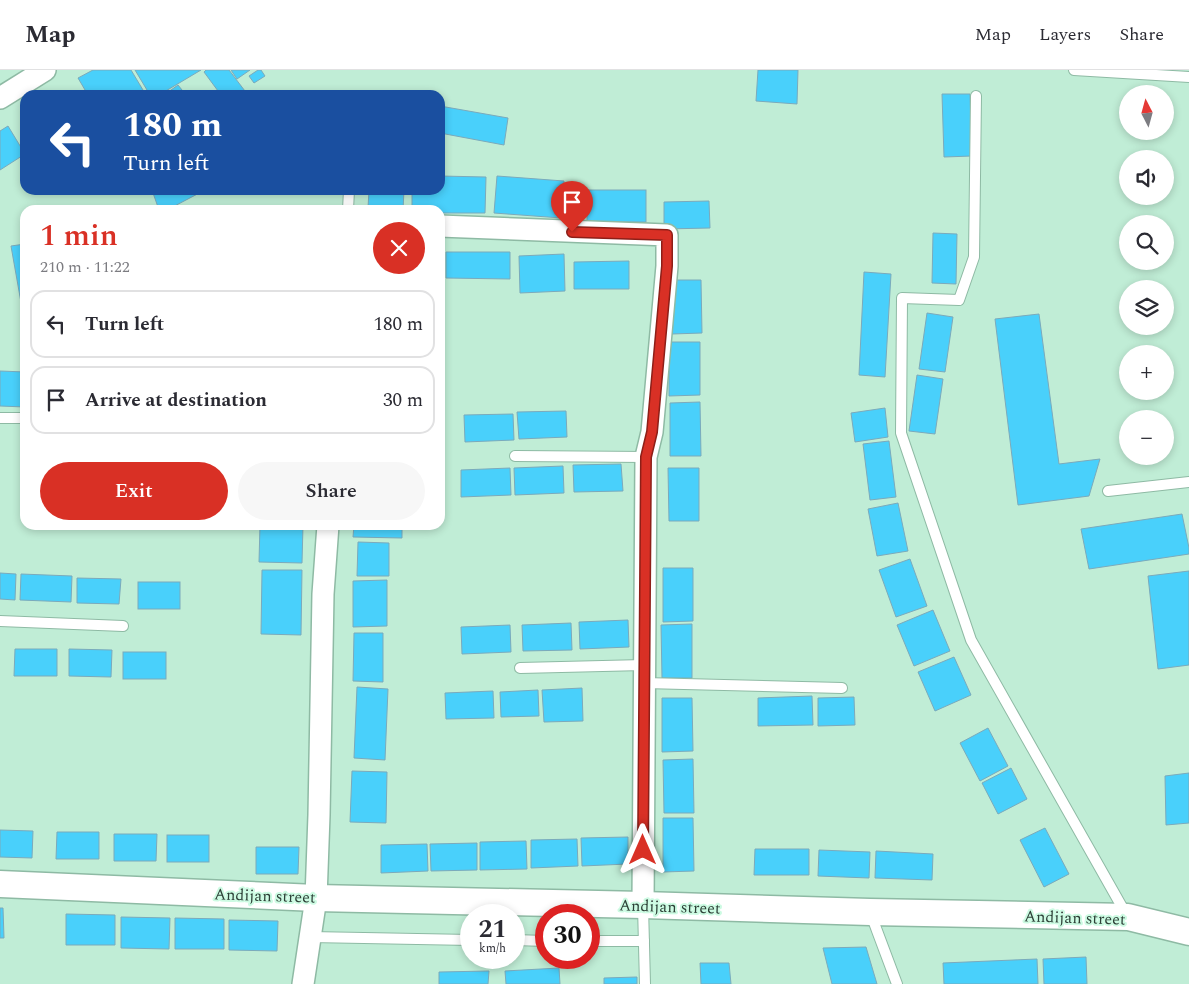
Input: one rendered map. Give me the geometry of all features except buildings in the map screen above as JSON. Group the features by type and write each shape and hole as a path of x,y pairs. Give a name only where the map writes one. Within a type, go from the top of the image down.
{"street":[{"path":"0,98 45,70"},
{"path":"445,226 667,235 667,266 652,432 646,457 642,905"},
{"path":"303,984 316,898 323,594 328,530"},
{"name":"Andijan street","path":"0,884 316,898 1128,917 1189,932"}],"lane":[{"path":"1074,70 1189,77"},
{"path":"976,96 974,256 959,300 902,298 900,433 971,640 1128,917"},
{"path":"0,418 20,418"},
{"path":"515,456 646,457"},
{"path":"1108,491 1189,482"},
{"path":"0,621 123,626"},
{"path":"520,668 644,674 842,688"},
{"path":"642,905 645,984"},
{"path":"870,912 898,984"},
{"path":"310,937 460,940"},
{"path":"600,941 644,941"}],"route":[{"path":"572,232 667,235 667,266 652,432 646,457 643,850"}]}
